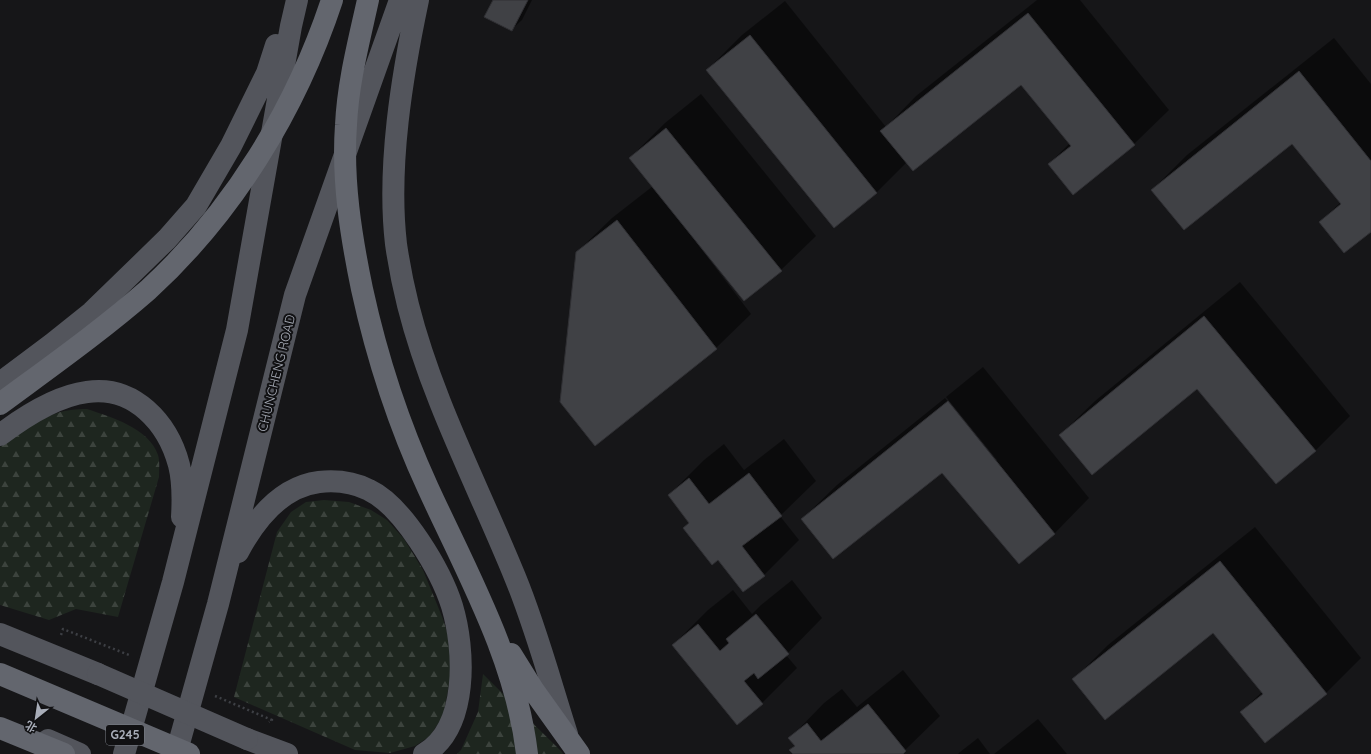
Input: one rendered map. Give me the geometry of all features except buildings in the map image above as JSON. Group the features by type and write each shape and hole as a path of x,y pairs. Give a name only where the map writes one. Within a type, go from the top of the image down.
{"highway":[{"path":"0,404 94,335 147,290 170,268 229,200 264,148 296,89 324,23 332,0"},
{"path":"368,0 349,94 345,160 353,240 367,309 387,384 416,460 492,628 512,683 527,754"},
{"path":"468,573 496,627 526,678 558,726 579,754"},
{"path":"0,674 189,754"},
{"path":"0,728 70,752"}],"main road":[{"path":"0,383 92,312 167,239 196,206 231,146 267,74 290,0"},
{"path":"124,754 173,582 237,330 291,26 297,0"},
{"name":"CHUNCHENG ROAD","path":"176,754 218,604 295,295 400,0"},
{"path":"418,0 402,88 395,152 396,243 401,274 417,338 427,370 454,438 515,576 528,610 574,754"},
{"path":"0,435 41,409 71,396 88,392 106,392 124,396 141,405 157,419 170,439 179,465 183,498 182,536 173,582"},
{"path":"218,604 232,563 249,532 268,508 288,492 310,484 331,481 352,483 370,490 387,502 415,536 439,575 452,606 459,640 460,680 458,702 452,721 442,738 424,754"},
{"path":"2,635 98,674 279,754"},
{"name":"G245","path":"0,682 169,754"},
{"path":"0,721 70,752"},
{"path":"247,740 287,754"}],"path":[{"path":"63,629 123,653"},
{"path":"225,700 272,720"}],"green space":[{"path":"87,409 118,420 138,431 153,446 159,457 159,477 118,617 76,609 49,620 0,605 0,447 16,435 52,415 71,410"},
{"path":"324,500 349,502 371,510 387,520 404,539 423,570 443,619 452,648 452,670 443,716 430,736 415,746 390,753 355,750 234,697 277,532 291,512 306,502"},
{"path":"483,674 563,754 457,754 461,750 478,712"}]}
